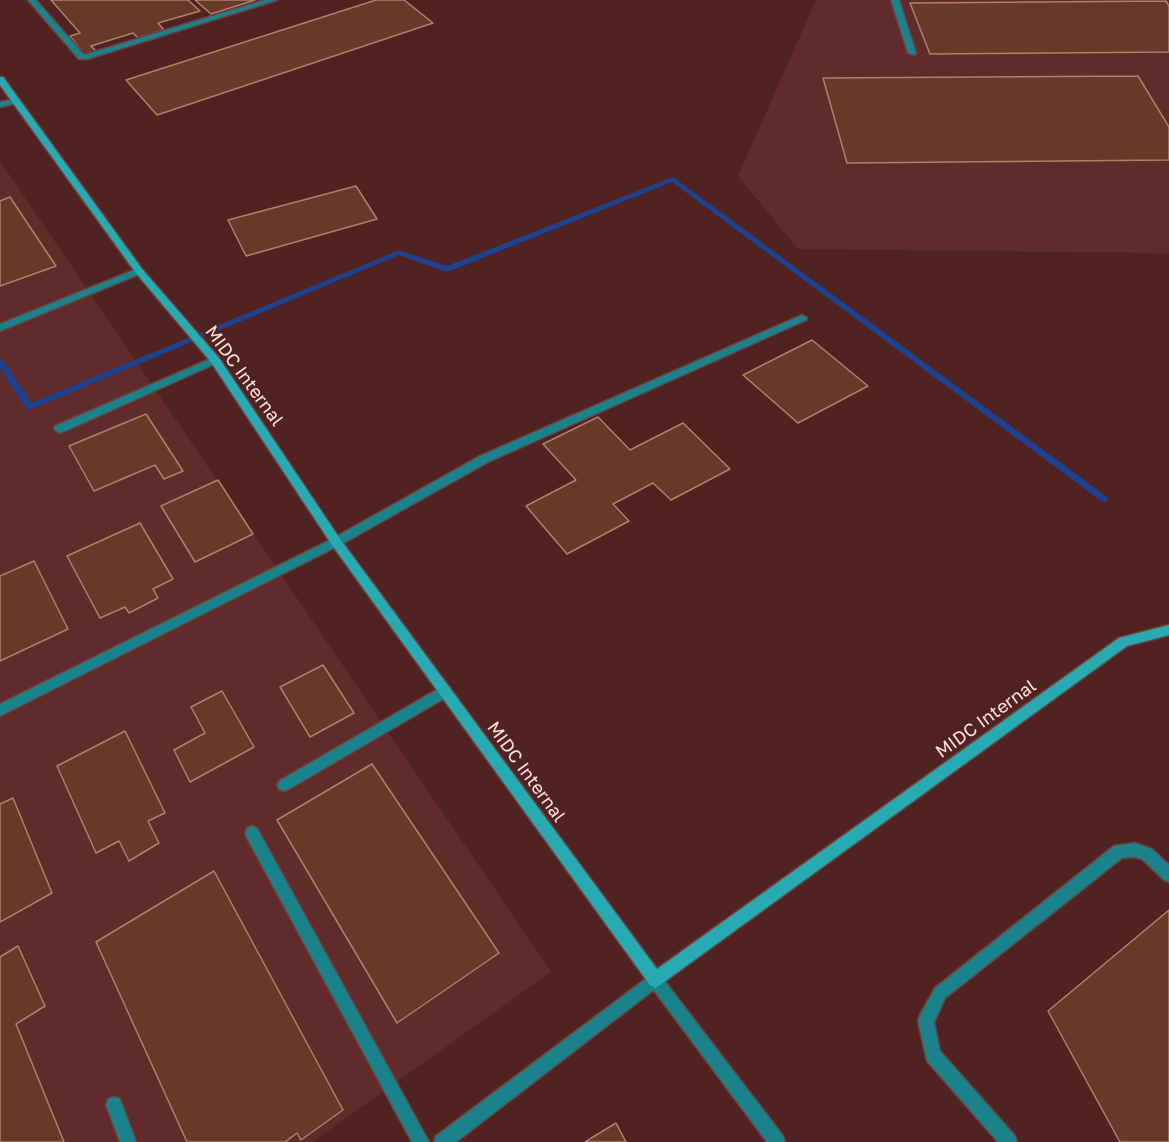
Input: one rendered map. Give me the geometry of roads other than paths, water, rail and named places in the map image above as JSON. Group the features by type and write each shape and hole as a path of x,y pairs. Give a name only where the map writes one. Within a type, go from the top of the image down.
{"street":[{"path":"32,0 82,57 87,57 273,0"},
{"path":"895,0 912,53"},
{"name":"MIDC Internal","path":"0,80 139,271 215,360 336,542 655,980 1124,642 1169,630"},
{"path":"0,105 15,100"},
{"path":"0,328 139,271"},
{"path":"0,710 336,542 484,459 802,318"},
{"path":"59,429 215,360"},
{"path":"284,785 445,691"},
{"path":"252,833 421,1142"},
{"path":"1009,1142 933,1055 926,1021 940,993 1119,851 1135,850 1147,854 1169,875"},
{"path":"442,1142 655,980 777,1142"},
{"path":"114,1105 128,1142"}],"waterway":[{"path":"0,362 29,407 399,253 447,269 673,179 1104,499"}]}
